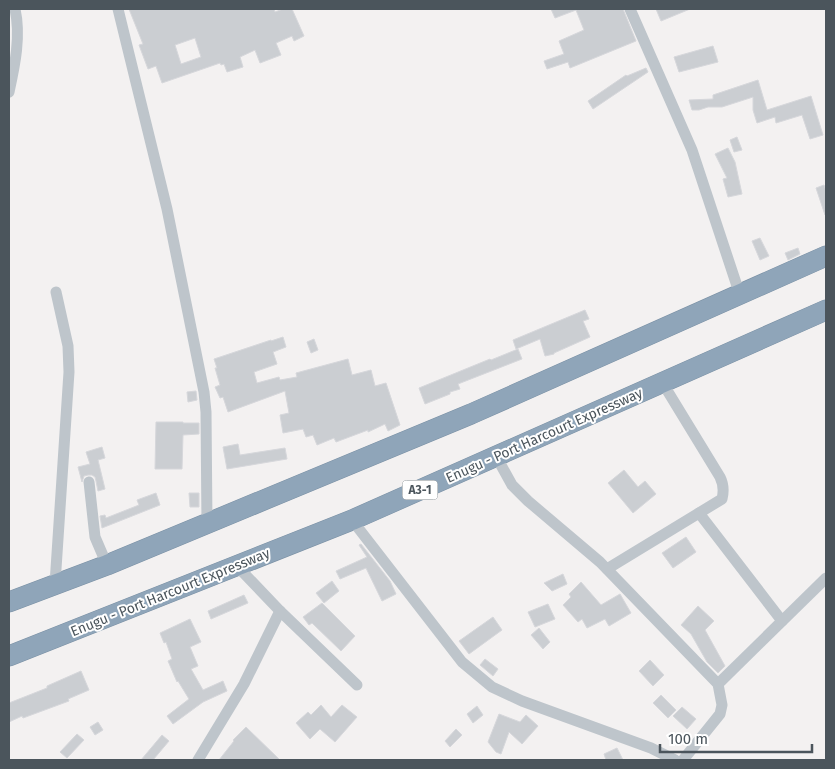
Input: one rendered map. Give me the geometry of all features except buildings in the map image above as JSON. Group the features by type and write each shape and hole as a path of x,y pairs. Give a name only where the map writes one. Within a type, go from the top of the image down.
{"highway":[{"path":"9,602 107,565 472,414 826,256"},
{"name":"Enugu - Port Harcourt Expressway","path":"9,656 352,520 826,310"}],"street":[{"path":"9,92 17,40 15,9"},
{"path":"118,9 167,209 204,392 206,412 207,524"},
{"path":"630,9 692,150 740,295"},
{"path":"55,584 69,372 68,346 56,292"},
{"path":"607,569 722,499 723,483 662,382"},
{"path":"496,456 512,485 528,501 600,562 718,684 722,705 720,714 683,760"},
{"path":"89,482 94,537 107,565"},
{"path":"699,513 782,621"},
{"path":"352,520 462,662 492,687 522,701 651,748 675,760"},
{"path":"236,565 280,611 357,685"},
{"path":"718,684 826,578"},
{"path":"198,760 244,684 280,611"}]}
